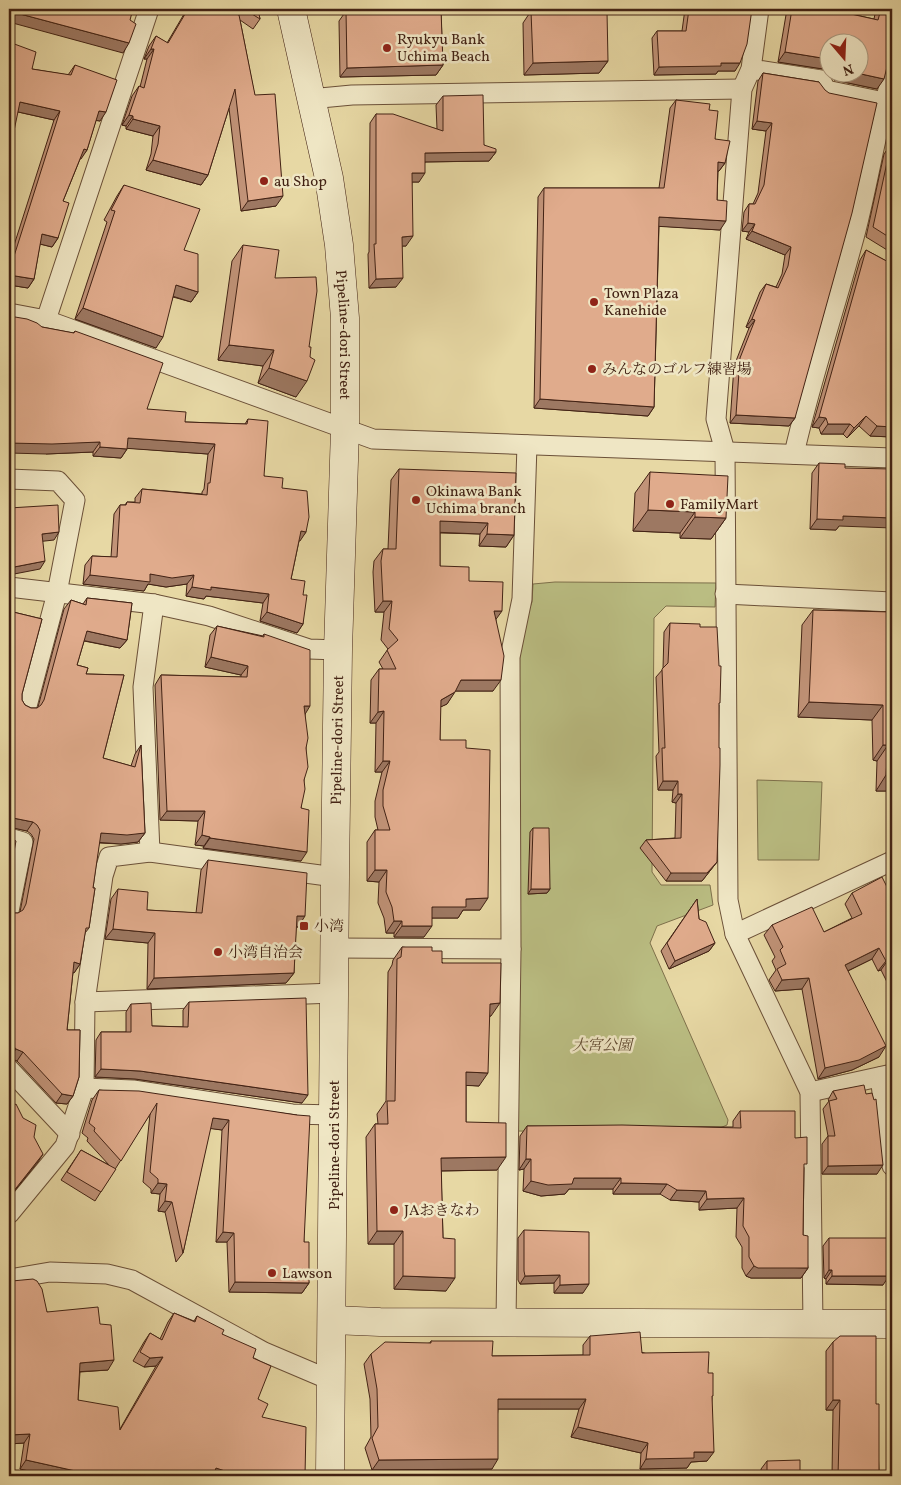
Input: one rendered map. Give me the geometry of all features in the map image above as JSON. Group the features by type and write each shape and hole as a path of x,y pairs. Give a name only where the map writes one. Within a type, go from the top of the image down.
{"main road":[{"name":"Pipeline-dori Street","path":"290,9 329,178 339,245 345,318 345,429 338,650 334,948 330,1476"},
{"path":"332,1320 506,1323 892,1324"}],"street":[{"path":"46,320 149,9"},
{"path":"759,9 750,68 742,89 716,419 725,451 728,896 736,934 810,1092 813,1324"},
{"path":"750,68 821,80 826,90 884,102"},
{"path":"794,454 807,396 861,248 884,142 884,102 892,76"},
{"path":"310,99 352,95 742,89"},
{"path":"9,313 46,320 373,439 892,458"},
{"path":"506,1323 511,949 510,657 522,599 527,445"},
{"path":"9,479 58,481 75,500 57,593 28,706"},
{"path":"9,587 154,604 209,616 309,649 338,650"},
{"path":"725,594 892,602"},
{"path":"150,852 143,687 154,604"},
{"path":"9,838 23,842 9,911"},
{"path":"9,1214 66,1146 84,1088 85,1002 104,876 109,858 150,852 335,877"},
{"path":"736,934 892,861"},
{"path":"334,948 511,949"},
{"path":"85,1002 334,993"},
{"path":"9,1069 70,1134"},
{"path":"810,1092 886,1076 892,1166"},
{"path":"84,1088 133,1090 292,1114 334,1114"},
{"path":"9,1279 50,1272 107,1274 132,1280 264,1352 330,1380"}],"green space":[{"name":"大宮公園","path":"555,582 716,583 715,607 666,606 654,618 652,872 661,885 710,885 713,905 657,926 650,943 728,1120 727,1125 708,1133 514,1131 520,633 532,602 533,584"},
{"path":"757,780 822,782 819,860 758,860"}],"building":[{"path":"9,9 133,9 130,20 136,24 129,43 9,11"},
{"path":"188,9 218,9 239,15 255,95 275,94 283,196 248,201 235,89 208,175 153,160 158,144 160,126 133,119 133,116 129,115 139,86 144,88 154,49 151,49 156,36 168,43"},
{"path":"244,9 258,9 260,19"},
{"name":"Ryukyu Bank Uchima Beach","path":"365,9 441,9 443,65 347,68 346,11"},
{"path":"689,9 752,9 747,44 740,63 721,63 721,66 659,67 657,31 686,31"},
{"path":"792,9 852,9 851,14 878,20 881,9 892,9 892,57 888,63 884,79 868,76 868,32 818,32 818,57 785,52"},
{"path":"531,11 607,12 608,61 533,63"},
{"path":"9,42 36,52 32,69 71,75 75,65 117,80 106,112 99,111 87,150 84,149 63,201 69,203 58,238 42,234 34,279 9,275 9,272 60,111 20,102 9,155"},
{"path":"763,73 819,82 829,93 877,103 852,213 795,418 736,415 740,358 755,320 752,319 766,284 778,288 788,266 791,247 752,231 755,224 748,223 749,204 755,204 764,185 772,123 757,121"},
{"path":"483,95 484,145 496,149 496,152 425,153 425,173 412,173 413,236 402,237 403,278 376,279 374,244 376,244 376,114 393,114 443,131 443,96"},
{"name":"Town Plaza Kanehide","path":"676,100 710,104 709,110 718,111 715,139 730,141 725,163 718,162 717,200 727,201 726,221 659,217 654,407 540,399 544,188 664,188"},
{"path":"892,144 892,239 873,227"},
{"path":"124,185 200,209 184,250 198,254 198,292 176,285 163,337 83,308 115,211 111,210"},
{"path":"243,245 279,250 275,278 316,277 317,291 309,347 311,347 310,357 315,360 307,381 269,368 274,350 229,345"},
{"path":"866,250 892,264 892,427 877,426 866,416 854,428 850,424 828,424 826,418 819,417"},
{"path":"9,316 27,319 42,327 74,333 75,331 163,363 147,409 186,412 185,422 247,424 248,419 268,421 264,476 283,478 282,488 307,491 309,517 306,532 301,531 291,579 305,581 303,595 307,595 303,624 267,612 269,594 211,587 211,590 192,587 194,575 172,578 150,574 150,582 90,575 92,556 117,557 120,505 126,505 127,502 140,503 142,489 207,495 215,444 128,438 127,449 100,447 100,442 9,443"},
{"path":"819,463 845,464 845,468 892,469 892,518 843,516 843,520 817,519"},
{"path":"399,469 516,473 514,535 487,534 488,523 440,521 440,566 469,567 469,581 503,582 502,611 494,611 504,656 501,680 461,680 455,692 441,700 440,740 466,740 466,748 490,750 488,898 466,899 466,907 432,907 432,926 402,926 402,921 394,921 392,907 386,892 387,870 375,870 375,830 390,830 383,806 383,790 390,761 383,761 384,711 378,712 379,669 396,669 387,650 398,640 389,629 392,601 383,601 381,561 383,549 396,549"},
{"path":"650,472 728,476 726,518 695,517 695,512 648,510"},
{"path":"58,505 59,532 42,534 45,561 9,568 9,508"},
{"path":"87,598 132,603 127,640 87,631 77,665 88,668 86,674 124,675 103,758 135,767 141,745 145,833 127,835 101,833 89,928 86,928 80,964 74,962 67,1030 80,1030 79,1077 73,1096 62,1094 23,1052 16,1049 9,1041 9,911 18,913 23,910 26,904 40,830 33,822 13,818 9,820 9,611 42,619 22,694 22,700 25,705 37,708 44,700 71,600 86,605"},
{"path":"813,610 892,612 892,776 886,775 888,745 883,745 883,705 809,702"},
{"path":"670,623 700,624 700,627 717,627 719,666 721,666 717,862 707,873 671,873 646,840 681,838 682,794 678,794 678,781 663,781 662,748 665,748 662,669 668,663"},
{"path":"217,626 264,637 264,634 310,650 310,706 304,706 308,738 306,748 308,767 304,780 305,789 301,808 309,810 307,852 210,838 202,835 205,811 167,811 161,675 247,677 248,666 211,657"},
{"path":"533,828 549,828 550,889 531,889"},
{"path":"9,837 16,841 9,878"},
{"path":"208,860 307,873 305,916 297,916 294,973 154,978 155,933 113,929 118,889 148,892 147,910 202,913"},
{"path":"882,877 888,889 892,887 892,968 879,948 845,965 886,1046 859,1060 825,1068 809,978 782,980 777,969 786,964 780,950 783,947 772,925 812,907 824,932 862,914 852,893"},
{"path":"697,899 699,919 706,922 715,943 675,961 667,943"},
{"path":"402,947 432,947 432,951 442,951 442,963 501,963 500,1003 490,1004 488,1073 466,1072 466,1122 506,1123 506,1157 441,1158 443,1238 455,1239 455,1278 403,1276 403,1231 377,1231 375,1124 388,1124 387,1101 395,1101 397,959 401,957"},
{"path":"306,998 308,1095 140,1071 101,1069 101,1032 131,1032 131,1004 151,1003 152,1026 188,1027 189,1002"},
{"path":"864,1085 866,1094 872,1093 874,1100 876,1099 883,1165 828,1166 828,1136 835,1136 829,1101 837,1099 833,1091"},
{"path":"99,1090 139,1091 310,1116 304,1242 309,1242 309,1283 235,1282 234,1233 223,1232 229,1120 213,1118 183,1253 172,1202 165,1201 167,1184 158,1183 158,1179 150,1172 157,1103 121,1161 89,1123"},
{"path":"16,1104 23,1118 36,1125 34,1137 43,1154 9,1197 9,1108"},
{"path":"740,1111 795,1111 795,1138 807,1137 807,1164 804,1164 803,1235 808,1236 808,1268 758,1268 754,1266 749,1257 749,1237 743,1226 744,1198 707,1199 706,1191 677,1190 667,1184 621,1183 621,1178 574,1178 572,1184 548,1185 531,1181 531,1159 526,1159 527,1126 622,1125 741,1128"},
{"path":"81,1150 116,1169 101,1192 67,1172"},
{"path":"524,1230 589,1232 589,1284 560,1285 560,1275 525,1276"},
{"path":"829,1238 889,1238 889,1276 832,1276 832,1270 829,1270"},
{"path":"33,1279 37,1281 42,1289 47,1312 98,1307 100,1324 111,1325 114,1360 80,1363 78,1400 118,1407 120,1430 163,1357 150,1358 140,1352 150,1333 162,1340 174,1313 195,1322 197,1316 224,1330 222,1334 256,1349 253,1358 271,1366 258,1399 268,1404 262,1417 306,1427 305,1476 249,1476 216,1468 213,1476 98,1476 26,1460 30,1434 9,1435 9,1283"},
{"path":"640,1332 642,1353 709,1352 708,1373 713,1373 714,1452 694,1452 694,1458 646,1459 648,1443 578,1427 586,1399 498,1399 498,1459 379,1460 372,1438 378,1427 377,1389 371,1354 385,1342 493,1341 492,1356 590,1355 590,1336"},
{"path":"840,1336 876,1336 879,1472 876,1472 876,1476 838,1476 840,1400 833,1400 833,1342"},
{"path":"800,1460 800,1476 767,1476 767,1461"}],"place":[{"name":"Ryukyu Bank Uchima Beach","path":"387,48"},
{"name":"au Shop","path":"264,181"},
{"name":"Town Plaza Kanehide","path":"594,302"},
{"name":"みんなのゴルフ練習場","path":"592,369"},
{"name":"Okinawa Bank Uchima branch","path":"416,500"},
{"name":"FamilyMart","path":"670,504"},
{"name":"小湾","path":"304,926"},
{"name":"小湾自治会","path":"218,952"},
{"name":"JAおきなわ","path":"394,1210"},
{"name":"Lawson","path":"272,1273"}]}
